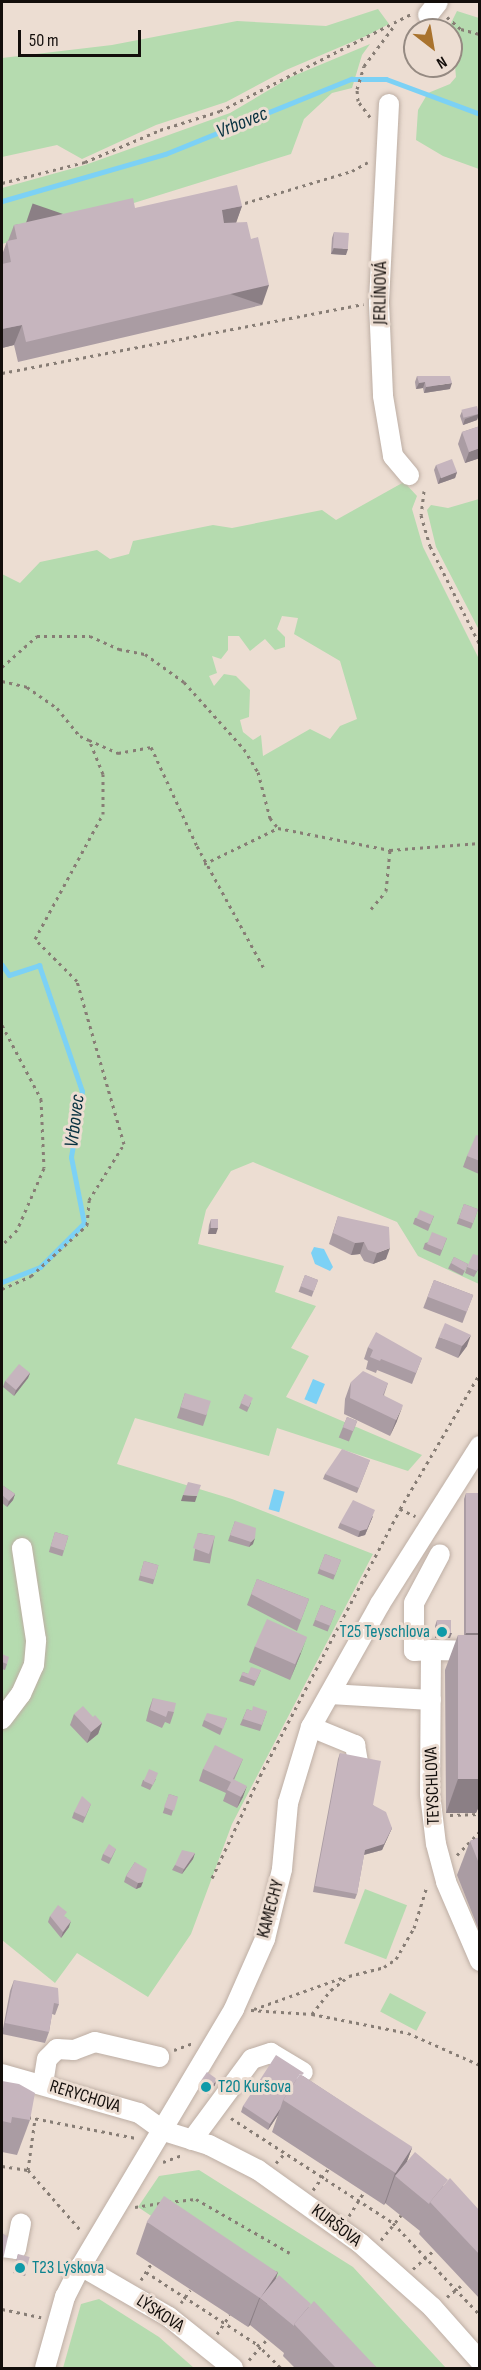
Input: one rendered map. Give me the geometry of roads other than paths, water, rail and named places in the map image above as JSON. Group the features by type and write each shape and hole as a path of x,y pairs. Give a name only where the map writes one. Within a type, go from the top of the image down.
{"street":[{"name":"JERLÍNOVÁ","path":"389,104 379,303 383,396 393,456 409,475"},
{"name":"KAMECHY","path":"45,2368 65,2297 81,2266 220,2033 242,2010 265,1939 282,1869 288,1803 311,1727 380,1604 480,1446"},
{"path":"2,1719 21,1694 34,1665 36,1640 22,1548"},
{"path":"441,1554 414,1603 414,1651 480,1651"},
{"name":"TEYSCHLOVA","path":"431,1650 433,1815 444,1870 480,1960"},
{"path":"330,1694 431,1700"},
{"path":"311,1727 355,1745 358,1762"},
{"path":"43,2084 47,2059 57,2049 74,2050 95,2042 159,2057"},
{"path":"192,2140 252,2060 262,2053 272,2053 303,2072"},
{"name":"RERYCHOVA","path":"2,2074 139,2113 164,2130"},
{"name":"KURŠOVA","path":"164,2130 258,2170 305,2202 371,2254 434,2309 480,2361"},
{"path":"2,2247 15,2249 21,2223"},
{"name":"LÝSKOVA","path":"81,2266 169,2317 233,2368"}],"water":[{"path":"314,1247 324,1249 333,1267 330,1271 315,1264 311,1253"},
{"path":"313,1379 325,1384 316,1404 304,1399"},
{"path":"274,1489 285,1492 279,1512 269,1509"}],"waterway":[{"name":"Vrbovec","path":"2,201 165,154 351,79 386,79 480,114"},
{"name":"Vrbovec","path":"2,965 9,975 39,965 82,1091 71,1157 84,1223 40,1267 2,1282"}],"place":[{"name":"T25 Teyschlova","path":"442,1632"},
{"name":"T20 Kuršova","path":"206,2087"},
{"name":"T23 Lýskova","path":"20,2268"}]}
